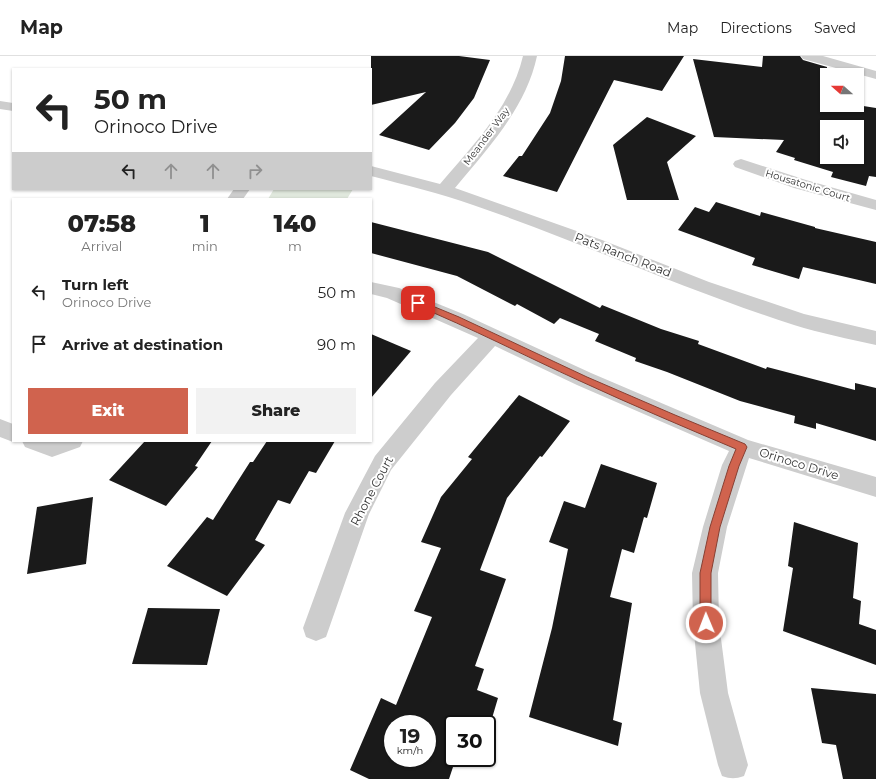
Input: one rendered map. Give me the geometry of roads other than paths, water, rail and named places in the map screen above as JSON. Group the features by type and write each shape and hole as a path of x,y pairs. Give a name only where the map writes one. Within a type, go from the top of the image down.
{"street":[{"name":"Meander Way","path":"444,190 503,116 528,70 530,56"},
{"path":"808,56 876,75"},
{"path":"0,105 12,107"},
{"name":"Housatonic Court","path":"741,164 800,184 876,205"},
{"name":"Pats Ranch Road","path":"372,171 444,190 596,244 702,286 801,320 876,338"},
{"name":"Orinoco Drive","path":"372,288 392,293 456,319 671,418 742,447 876,487"},
{"name":"Rhone Court","path":"316,628 357,513 383,463 443,389 492,336"},
{"path":"0,428 12,433"},
{"path":"36,442 52,448 71,442"},
{"path":"733,765 714,693 706,623 705,573 715,527 734,466 742,447"}]}
